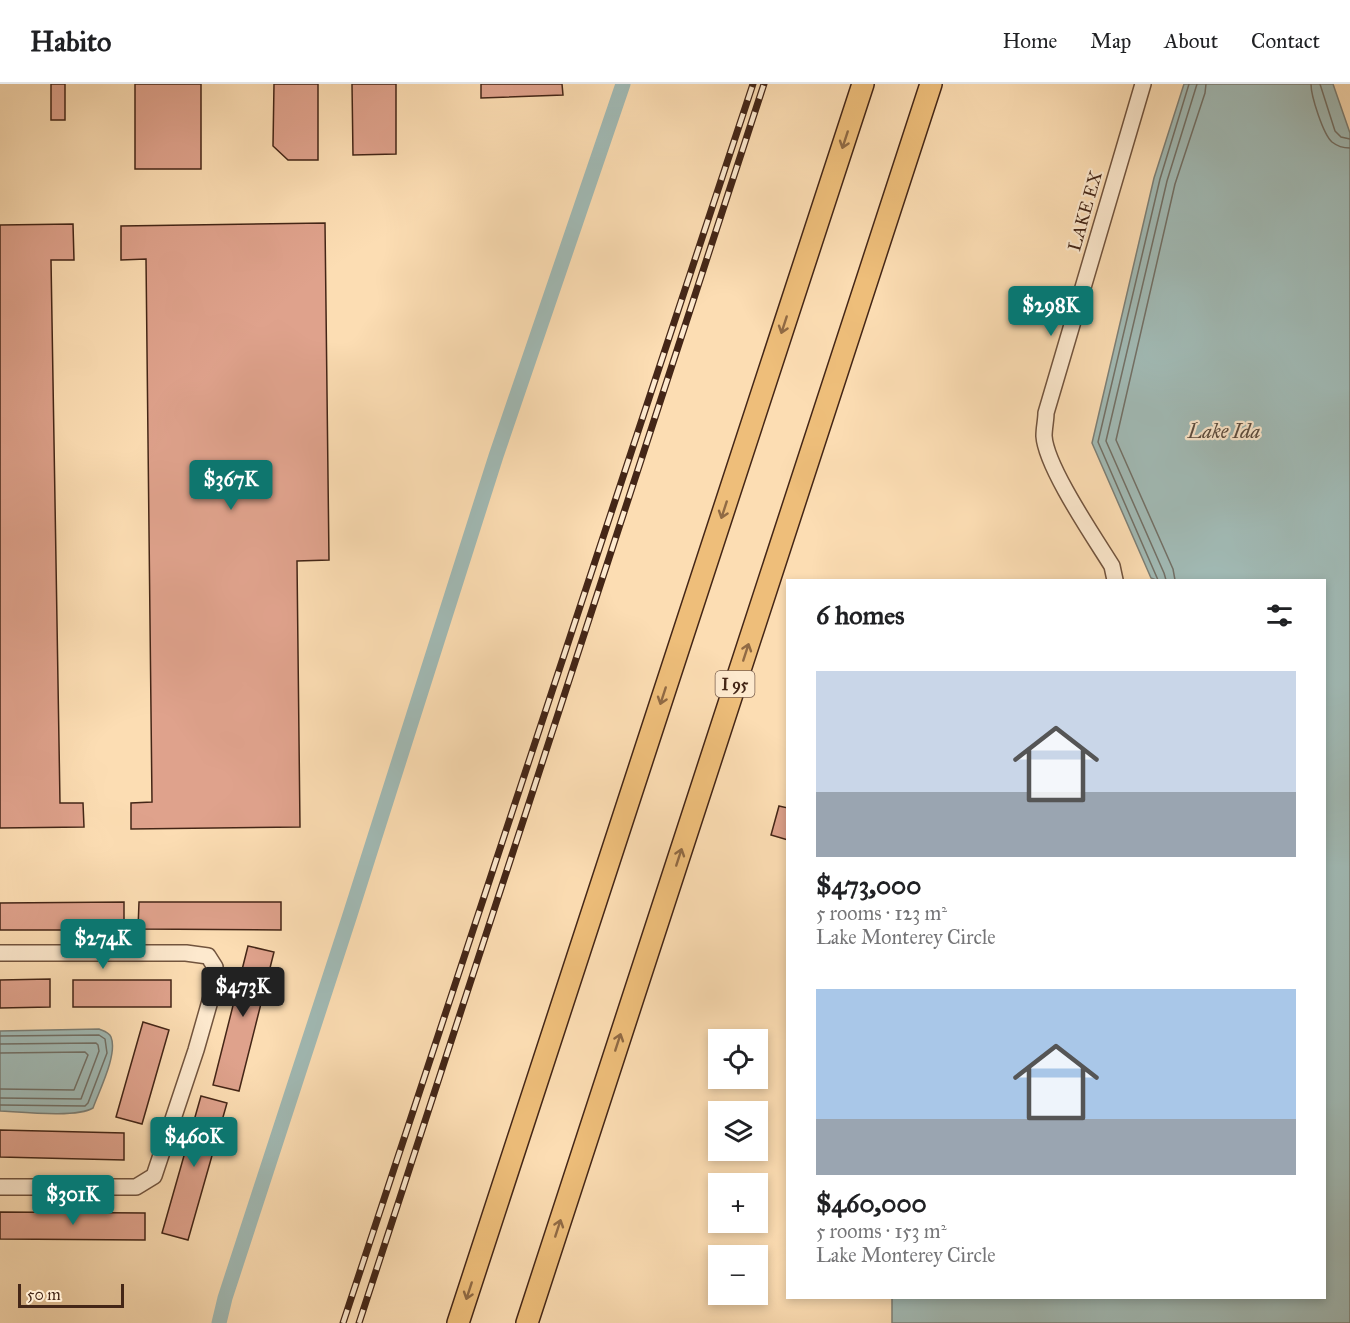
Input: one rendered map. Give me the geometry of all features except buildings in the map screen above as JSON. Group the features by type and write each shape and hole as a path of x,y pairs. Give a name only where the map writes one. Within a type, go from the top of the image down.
{"highway":[{"path":"458,1323 863,84"},
{"name":"I 95","path":"526,1323 931,84"}],"street":[{"name":"LAKE EX","path":"1115,579 1112,566 1058,476 1047,452 1044,436 1046,413 1143,84"},
{"path":"0,953 186,954 208,956 215,967 214,987 196,1050 154,1176 136,1187 0,1187"}],"water":[{"name":"Lake Ida","path":"1184,84 1333,84 1350,133 1350,1323 892,1323 892,1299 1326,1299 1326,579 1151,578 1092,443 1154,178"},
{"path":"99,1029 110,1035 112,1053 107,1073 93,1108 62,1114 0,1111 0,1031"}],"waterway":[{"path":"219,1323 225,1298 496,456 623,84"}],"railway":[{"path":"343,1323 753,84"},
{"path":"359,1323 764,84"}]}
